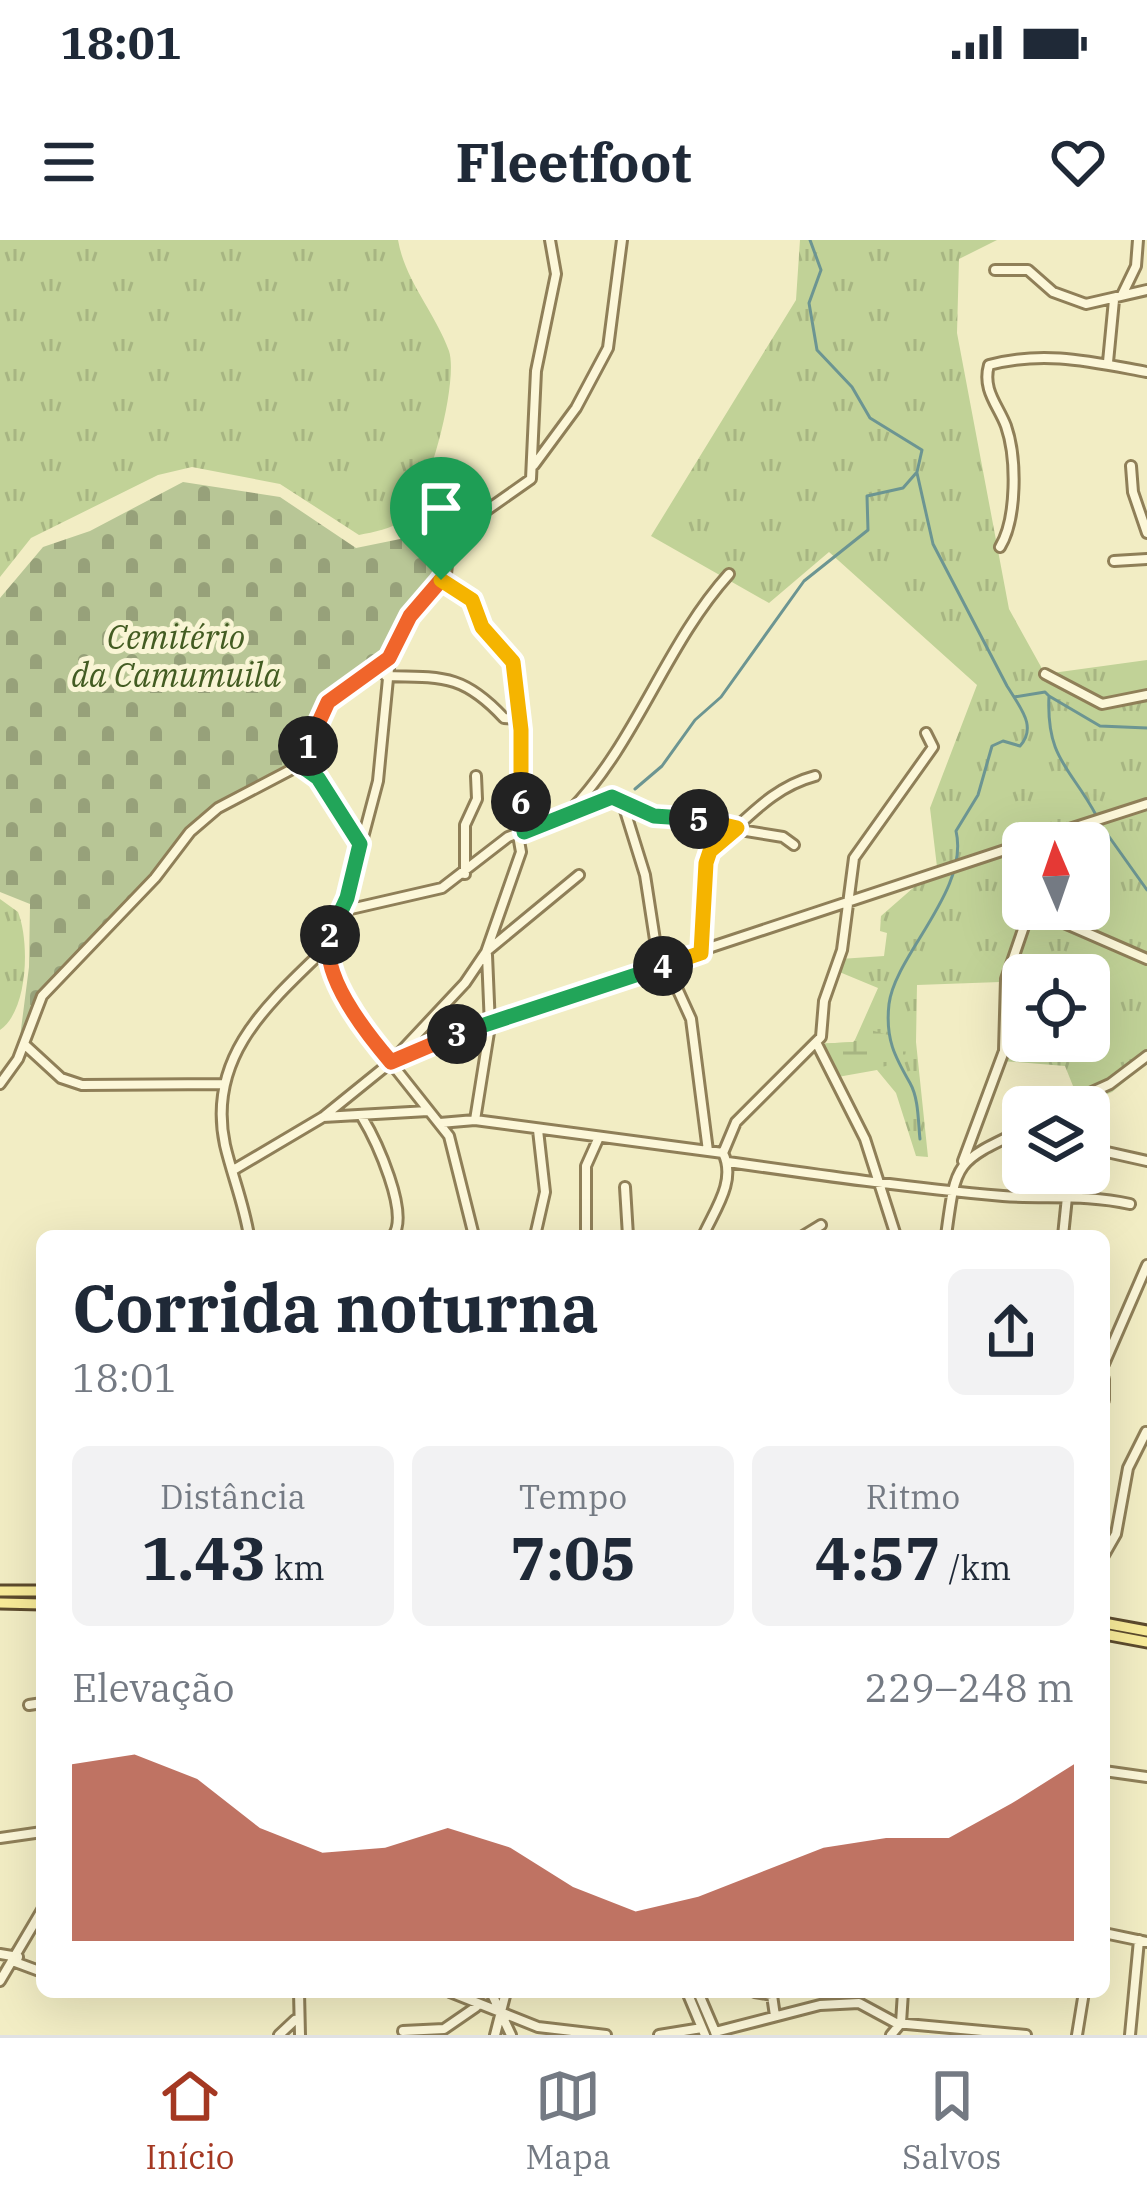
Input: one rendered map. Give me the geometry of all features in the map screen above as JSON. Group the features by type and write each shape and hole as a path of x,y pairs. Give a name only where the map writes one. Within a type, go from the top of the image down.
{"main road":[{"path":"0,1591 36,1592"},
{"path":"0,1603 36,1604"},
{"path":"1110,1624 1147,1631"},
{"path":"1110,1635 1147,1642"}],"street":[{"path":"533,466 536,371 556,274 550,240"},
{"path":"248,1230 235,1169 225,1147 223,1084 235,1049 283,989 328,946 378,781 389,658 410,616 441,580 450,536 522,489 583,396 608,348 622,240"},
{"path":"1108,362 1118,298 1136,266 1138,240"},
{"path":"995,270 1028,270 1053,292 1086,304 1147,290"},
{"path":"1000,547 1012,518 1008,437 991,403 986,370 994,363 1042,356 1108,362 1147,372"},
{"path":"1131,466 1132,492 1147,533"},
{"path":"1114,562 1147,559"},
{"path":"569,812 608,770 691,622 729,574"},
{"path":"441,580 472,600 482,627 510,656 520,719 521,852 486,952 490,1026 475,1120"},
{"path":"0,1084 24,1044 42,996 155,878 200,821 300,765 328,702 389,658"},
{"path":"1045,674 1102,704 1147,695"},
{"path":"386,676 459,681 483,692 504,718 520,719"},
{"path":"707,1230 723,1202 725,1158 746,1111 816,1044 840,959 854,858 933,747 926,733"},
{"path":"300,765 318,778 360,844"},
{"path":"465,875 465,825 477,799 476,776"},
{"path":"701,953 710,851 785,784 815,776"},
{"path":"621,799 645,874 655,940 670,964 691,1019 708,1151"},
{"path":"340,912 429,892 465,875 508,837 569,812 621,799 654,816 783,837 794,845"},
{"path":"1094,822 1147,804"},
{"path":"393,1060 530,1007 1002,852"},
{"path":"235,1169 323,1117 393,1060 486,952 579,875"},
{"path":"947,1230 952,1187 1002,1061 1006,979 1024,930"},
{"path":"1080,930 1147,959"},
{"path":"328,946 353,1015 440,1124 453,1150 473,1230"},
{"path":"24,1044 61,1078 82,1085 223,1084"},
{"path":"816,1044 881,1183 894,1230"},
{"path":"1106,1086 1147,1056"},
{"path":"323,1117 429,1111"},
{"path":"361,1116 379,1145 399,1225 396,1230"},
{"path":"440,1124 475,1120 708,1151 725,1158 881,1183 1094,1196 1130,1204"},
{"path":"537,1230 545,1192 538,1130"},
{"path":"586,1230 586,1166 599,1137"},
{"path":"963,1161 1002,1142"},
{"path":"1110,1153 1147,1161"},
{"path":"625,1187 628,1230"},
{"path":"1064,1230 1067,1197"},
{"path":"814,1230 821,1226"},
{"path":"1110,1350 1147,1265"},
{"path":"1110,1544 1129,1468 1146,1432"},
{"path":"29,1705 36,1704"},
{"path":"1110,1773 1147,1777"},
{"path":"0,1838 36,1833"},
{"path":"0,1981 36,1922"},
{"path":"1110,1935 1143,1941 1130,2035"},
{"path":"0,1954 36,1969"},
{"path":"298,1998 300,2035"},
{"path":"460,1998 538,2027 606,2035"},
{"path":"494,1998 511,2035"},
{"path":"495,2035 505,1998"},
{"path":"690,1998 709,2033"},
{"path":"700,1998 709,2033"},
{"path":"773,1998 775,2016"},
{"path":"891,2035 901,2023 903,1998"},
{"path":"1077,2035 1083,1998"},
{"path":"659,2035 709,2033 775,2016 859,2003 901,2023 1026,2035"},
{"path":"403,2031 443,2029 476,2007"},
{"path":"279,2035 296,2018"}],"green space":[{"path":"0,240 398,240 407,269 449,351 451,366 439,440 413,509 393,526 359,535 280,484 192,467 158,475 31,538 0,577"},
{"path":"800,240 997,240 959,259 957,333 1009,609 1045,674 1147,660 1147,1063 1110,1093 1110,1086 1073,1086 1065,1066 1015,1062 1110,1062 1110,954 1002,954 1002,1061 1000,982 917,985 916,1042 928,1157 916,1156 896,1093 877,1070 832,1078 816,1044 854,1042 878,988 837,971 840,959 884,956 887,933 880,931 881,916 937,867 930,808 977,685 829,552 769,603 651,536 796,300"},
{"name":"Cemitério da Camumuila","path":"183,482 280,497 356,548 410,537 437,538 443,569 395,633 387,654 323,703 294,764 198,816 153,875 39,994 19,1045 29,967 30,904 0,892 0,598 43,547 90,531"},
{"path":"0,899 18,912 25,958 16,1008 0,1030"},
{"path":"867,1029 899,1038 906,1050 904,1062 832,1078 816,1044 853,1042"}],"waterway":[{"path":"635,789 662,766 695,720 721,697 804,581 868,530 867,496 903,488 917,472 922,450 870,418 852,387 817,350 809,303 821,270 810,240"},
{"path":"917,473 933,544 1007,686 1014,697 1045,692 1049,696 1056,749 1096,815"},
{"path":"1049,696 1100,726 1147,728"},
{"path":"920,1139 915,1096 890,1038 889,1004 904,965 943,899 957,853 956,831 978,795 992,746 1003,741 1020,746 1027,733 1014,697"},
{"path":"1110,838 1147,890"}],"route":[{"path":"441,580 472,600 482,627 513,662 522,740 518,757 524,832 612,797 654,816 701,819 737,828 710,851 706,863 701,953 530,1007 391,1062 353,1015 327,943 347,898 360,844 318,778 300,765 328,702 389,658 410,616 441,580"}]}
